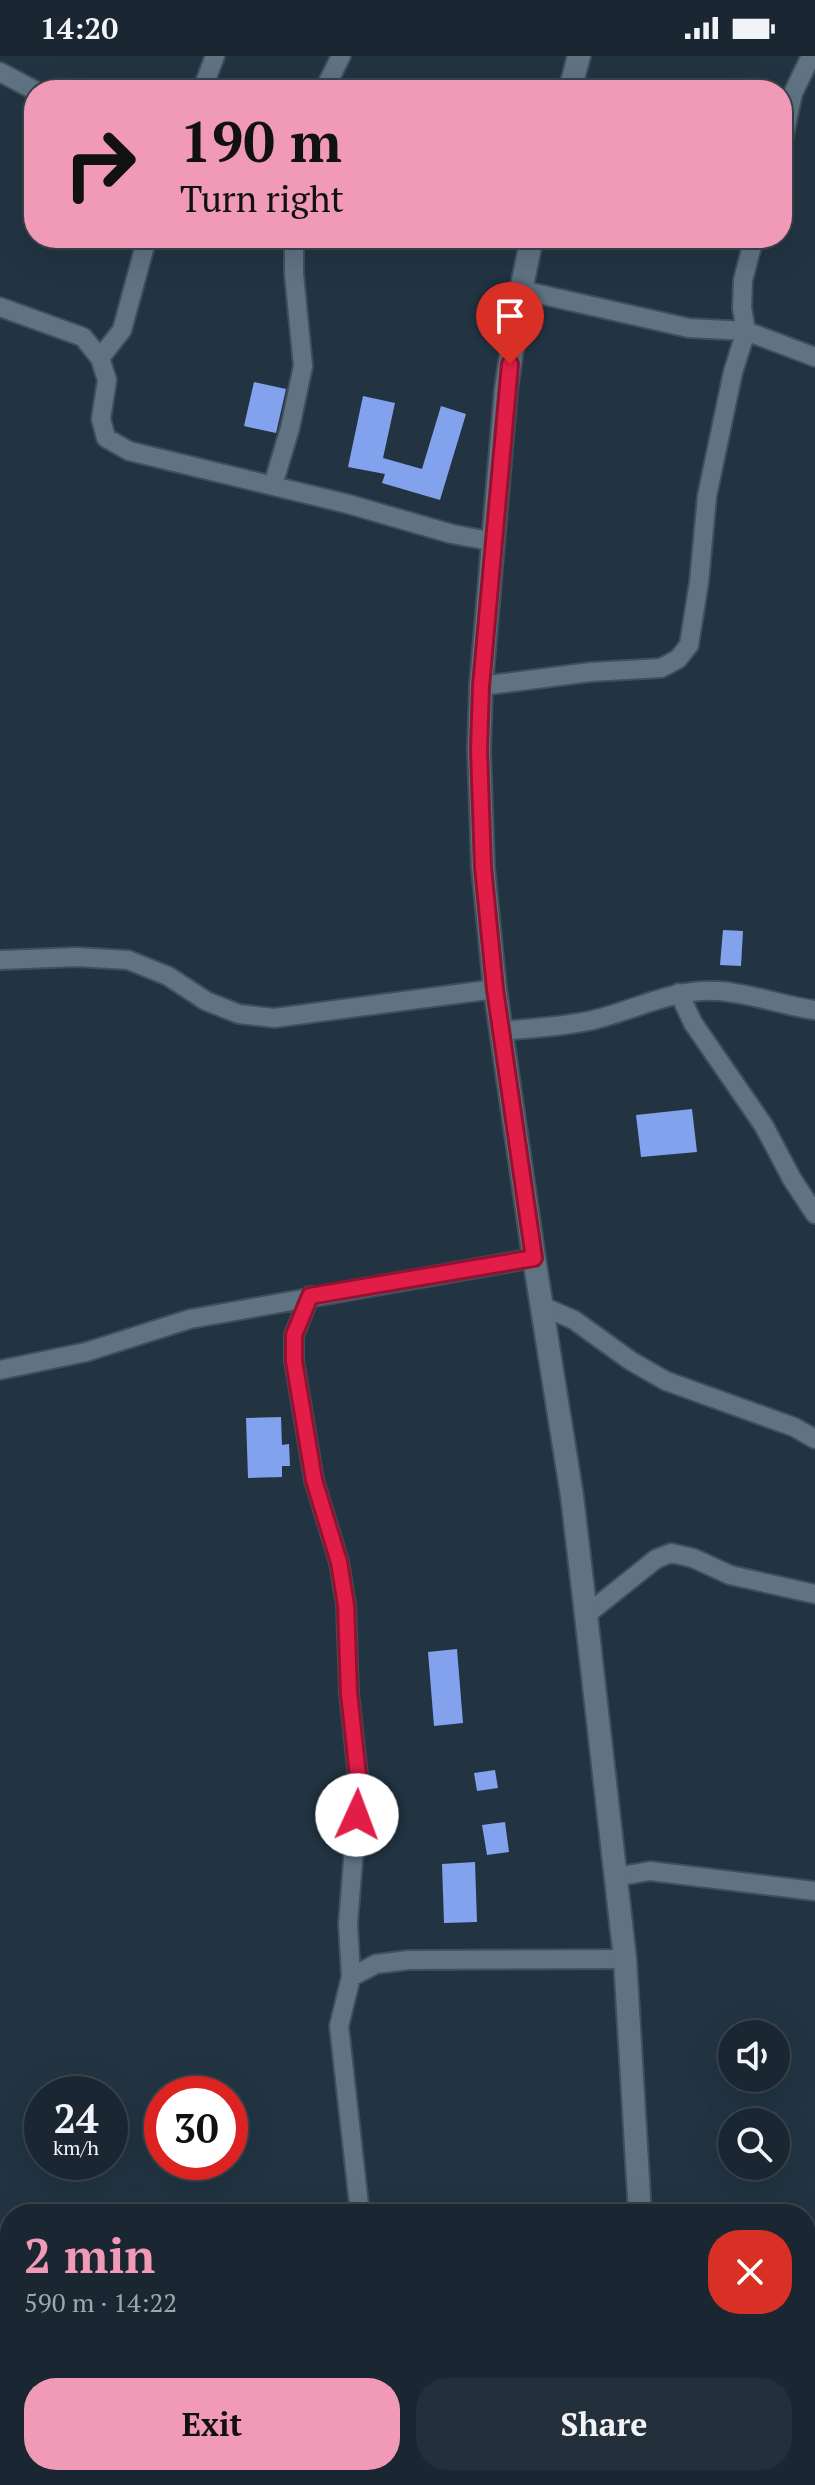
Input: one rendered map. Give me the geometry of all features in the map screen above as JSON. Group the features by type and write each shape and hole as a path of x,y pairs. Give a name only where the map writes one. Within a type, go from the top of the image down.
{"street":[{"path":"206,80 215,56"},
{"path":"329,80 341,56"},
{"path":"573,80 579,56"},
{"path":"792,98 811,56"},
{"path":"0,72 24,85"},
{"path":"100,358 122,330 144,248"},
{"path":"273,485 290,428 303,366 294,248"},
{"path":"530,248 506,389 481,686 479,750 483,867 495,989 572,1496 586,1615 625,1959 639,2204"},
{"path":"481,686 591,672 661,668 678,659 689,645 707,496 733,372 746,331 742,308 743,280 751,248"},
{"path":"521,290 689,328 746,331 815,357"},
{"path":"0,307 83,337 100,358 107,380 101,419 106,438 129,451 348,504 452,534 495,542"},
{"path":"0,960 43,956 128,960 168,976 206,1001 239,1014 274,1018 495,989"},
{"path":"501,1031 581,1022 679,993 718,990 815,1010"},
{"path":"679,993 693,1023 764,1126 815,1214"},
{"path":"0,1370 86,1352 190,1319 534,1258"},
{"path":"310,1296 294,1335 294,1361 314,1480 339,1562 346,1605 349,1693 359,1785 348,1924 351,1977 339,2026 359,2204"},
{"path":"542,1306 574,1320 631,1361 666,1381 794,1427 815,1439"},
{"path":"586,1615 656,1559 671,1553 693,1558 730,1575 815,1594"},
{"path":"615,1877 650,1871 815,1891"},
{"path":"351,1977 376,1964 409,1960 625,1959"}],"building":[{"path":"254,382 286,389 276,433 244,426"},
{"path":"363,396 395,403 383,458 422,469 441,406 466,414 440,500 382,483 385,474 348,467"},
{"path":"723,930 743,931 741,966 720,965"},
{"path":"692,1109 697,1152 641,1157 636,1115"},
{"path":"281,1417 282,1445 289,1444 290,1466 282,1466 282,1477 248,1478 246,1418"},
{"path":"457,1649 463,1723 434,1726 428,1652"},
{"path":"495,1770 498,1788 477,1791 474,1773"},
{"path":"505,1822 509,1852 487,1855 482,1825"},
{"path":"475,1862 477,1922 444,1923 442,1864"}],"route":[{"path":"357,1815 359,1785 349,1693 346,1605 339,1562 314,1480 294,1361 294,1335 310,1296 534,1258 495,989 483,867 479,750 481,686 510,364"}]}
